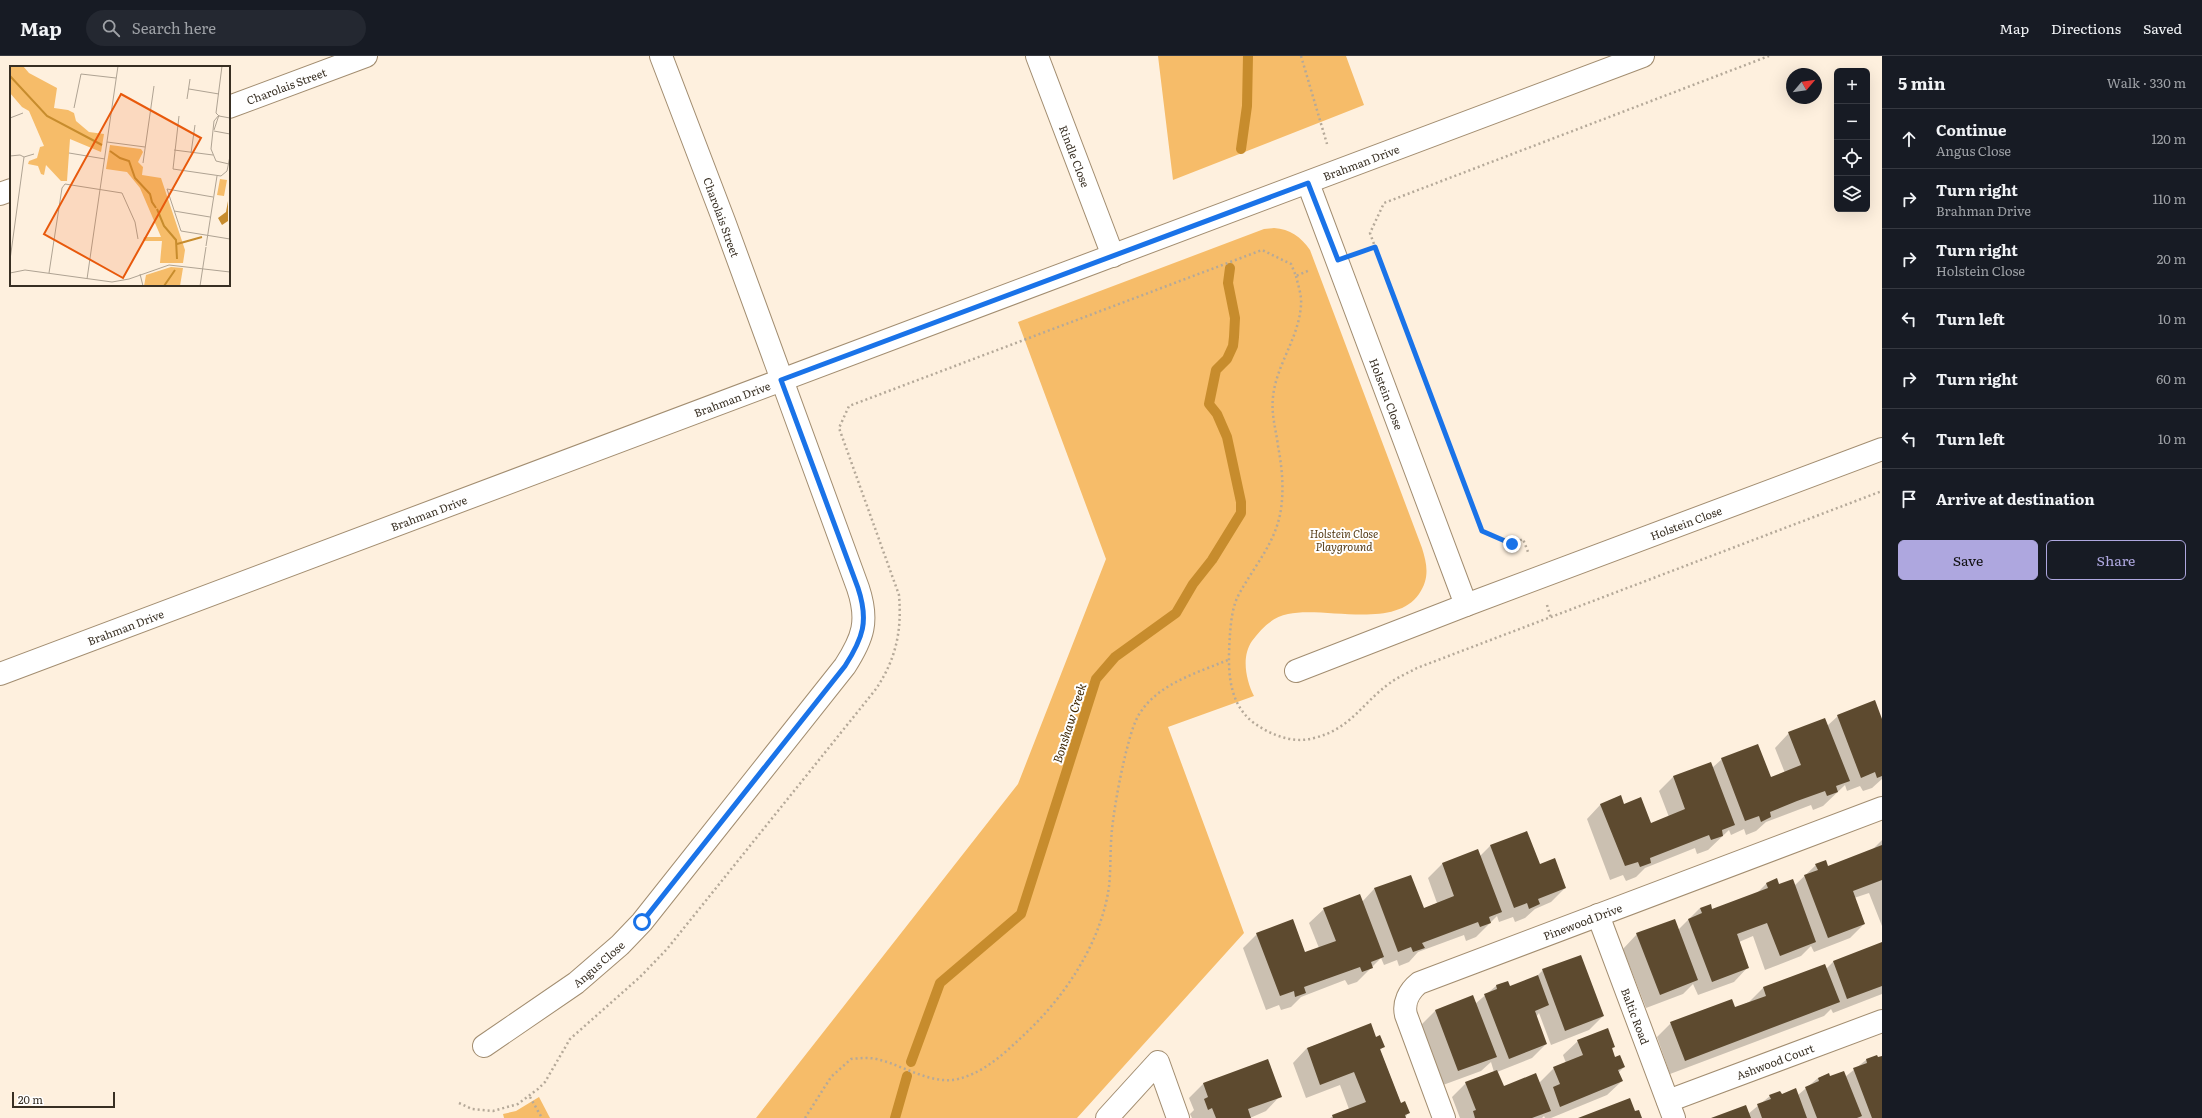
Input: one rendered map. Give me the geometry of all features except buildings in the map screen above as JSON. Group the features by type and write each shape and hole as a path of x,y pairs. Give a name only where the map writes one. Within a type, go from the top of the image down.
{"street":[{"name":"Charolais Street","path":"230,108 366,56"},
{"name":"Charolais Street","path":"661,56 724,221 781,380"},
{"name":"Rindle Close","path":"1037,56 1113,256"},
{"name":"Brahman Drive","path":"0,674 1336,173 1643,56"},
{"name":"Holstein Close","path":"1308,183 1466,605"},
{"path":"0,194 10,190"},
{"name":"Angus Close","path":"484,1046 576,983 620,945 642,922 845,666 860,640 864,618 862,599 781,380"},
{"name":"Holstein Close","path":"1296,671 1466,605 1882,449"},
{"name":"Pinewood Drive","path":"1444,1118 1406,1015 1405,1005 1412,990 1425,980 1882,808"},
{"name":"Baltic Road","path":"1598,915 1671,1110"},
{"name":"Ashwood Court","path":"1671,1110 1882,1021"},
{"path":"1107,1118 1158,1062 1178,1118"}],"path":[{"path":"1301,56 1336,173"},
{"path":"1551,618 1523,539 1512,544 1482,531 1370,233 1384,203 1769,56"},
{"path":"1296,276 1375,247"},
{"path":"1214,268 1260,251 1291,264 1296,276 1302,305 1299,320 1276,380 1273,398 1273,425 1281,468 1281,511 1265,555 1245,584 1233,609 1228,660 1228,673 1238,704 1250,720 1277,736 1307,740 1329,734 1341,728 1391,682 1417,668 1882,491"},
{"path":"806,1118 831,1076 851,1059 879,1059 931,1078 945,1080 957,1079 986,1067 1010,1048 1039,1021 1067,986 1097,932 1103,915 1109,886 1112,828 1119,781 1136,721 1142,709 1152,699 1172,685 1228,660"},
{"path":"530,1096 542,1118"}],"green space":[{"path":"1158,56 1346,56 1364,105 1173,180"},
{"name":"Holstein Close Playground","path":"1274,228 1295,234 1310,250 1422,548 1425,560 1426,577 1419,594 1408,605 1393,611 1376,614 1303,612 1288,614 1277,618 1259,632 1249,647 1246,668 1249,683 1254,696 1168,727 1244,933 1077,1118 756,1118 1018,784 1106,559 1018,322 1264,229"},
{"path":"539,1097 550,1118 504,1118 503,1114 516,1111"}],"waterway":[{"name":"Bonshaw Creek","path":"1241,149 1247,106 1248,56"},
{"name":"Bonshaw Creek","path":"911,1062 940,983 1021,914 1096,679 1115,657 1176,613 1193,584 1212,560 1241,513 1241,502 1227,437 1217,414 1209,404 1216,370 1227,359 1233,346 1235,318 1228,283 1230,268"},
{"name":"Bonshaw Creek","path":"895,1118 907,1076"}],"route":[{"path":"642,922 845,666 855,650 864,628 864,610 862,599 781,380 1308,183 1338,260 1375,247 1482,531 1512,544"}]}
